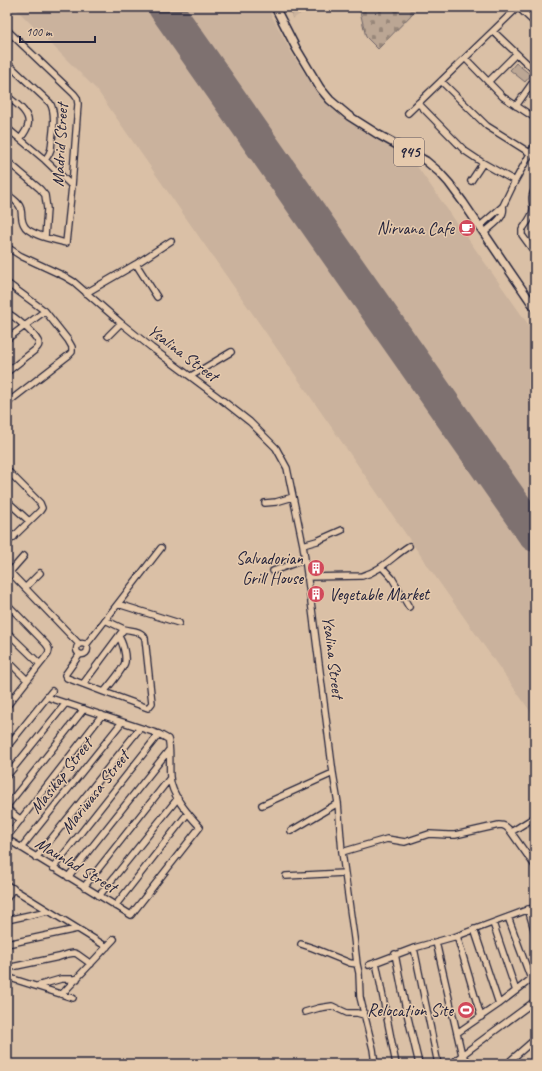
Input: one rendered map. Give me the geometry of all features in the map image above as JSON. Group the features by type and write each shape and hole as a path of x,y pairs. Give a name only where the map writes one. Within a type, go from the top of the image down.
{"main road":[{"name":"945","path":"275,7 296,48 320,88 330,100 349,116 379,135 426,161 439,172 449,183 480,226 535,308"}],"street":[{"path":"408,113 518,7 535,23"},
{"name":"Madrid Street","path":"7,30 78,98 72,186 66,243 45,237"},
{"path":"492,31 535,71"},
{"path":"488,82 516,54"},
{"path":"465,58 503,96 535,118"},
{"path":"7,63 50,103 52,107 54,114 51,149 45,160"},
{"path":"516,106 535,78"},
{"path":"441,81 487,126 530,154"},
{"path":"7,96 27,116 27,129 20,139"},
{"path":"418,103 460,147 515,181"},
{"path":"7,128 45,160 72,186"},
{"path":"480,226 503,206 535,145"},
{"path":"7,161 45,195 47,203 45,237 30,232 26,228 23,224 20,206 7,194"},
{"path":"471,181 484,163"},
{"path":"535,189 532,196 532,214 521,233 535,253"},
{"path":"484,233 503,215 503,206"},
{"path":"492,216 496,222"},
{"path":"86,293 136,264 171,240"},
{"name":"Ysalina Street","path":"7,247 21,256 69,278 152,348 250,422 276,448 286,468 303,545 338,803 344,873 359,973 360,997 373,1049 375,1064"},
{"path":"136,264 157,297"},
{"path":"7,282 44,311 72,347 72,352 69,356 7,403"},
{"path":"7,339 44,311"},
{"path":"7,312 24,326 38,341 38,347 36,350 7,372"},
{"path":"108,336 121,323"},
{"path":"191,376 231,352"},
{"path":"7,470 40,503 42,508 7,543"},
{"path":"264,503 276,502 293,497"},
{"path":"7,501 29,521"},
{"path":"7,530 14,536"},
{"path":"303,545 317,541 342,530"},
{"path":"307,577 362,576 370,574 382,567 409,546"},
{"path":"105,620 124,629 139,632 143,635 152,702 148,708 67,678 65,675 80,654 86,652 88,648 86,645 105,620 162,548"},
{"path":"24,556 8,571 79,644 83,643 86,645"},
{"path":"273,571 304,560"},
{"path":"382,567 392,578 408,607"},
{"path":"25,588 40,572"},
{"path":"7,604 49,647 50,651 7,706"},
{"path":"118,604 178,623"},
{"path":"83,684 124,629"},
{"path":"7,632 40,664"},
{"path":"104,692 125,663 123,642 119,636"},
{"path":"79,644 77,649 80,654"},
{"path":"7,660 28,680"},
{"path":"7,747 52,691"},
{"path":"7,693 13,698"},
{"path":"47,697 159,734 168,739 170,745 170,778 172,787 188,813 115,906"},
{"path":"7,776 66,703"},
{"path":"7,806 84,709"},
{"path":"7,838 102,716"},
{"name":"Masikap Street","path":"22,848 122,722"},
{"name":"Mariwasa Street","path":"36,858 140,728"},
{"name":"Mariwasa Street","path":"53,868 159,734"},
{"path":"68,877 169,750"},
{"path":"262,805 333,773"},
{"path":"84,887 170,778"},
{"path":"100,896 178,798"},
{"path":"291,831 338,803"},
{"path":"7,809 21,820"},
{"name":"Maunlad Street","path":"7,838 36,858 130,915 200,827 188,813"},
{"path":"511,832 535,817"},
{"path":"342,852 387,839 405,842 429,834 448,836 504,825 511,832 535,866"},
{"path":"529,858 535,856"},
{"path":"286,876 344,873"},
{"path":"7,884 107,947"},
{"path":"7,898 13,888"},
{"path":"369,965 395,954 457,936 535,907"},
{"path":"528,909 535,932"},
{"path":"7,920 48,911"},
{"path":"457,1033 499,1004 533,977 508,917"},
{"path":"493,923 516,991"},
{"path":"7,944 77,929"},
{"path":"474,929 499,1004"},
{"path":"457,936 481,1017"},
{"path":"62,994 114,939"},
{"path":"436,942 462,1055 471,1064"},
{"path":"301,944 357,964"},
{"path":"414,948 438,1064"},
{"path":"7,968 74,953 91,964"},
{"path":"395,954 419,1064"},
{"path":"376,962 396,1064"},
{"path":"7,977 73,998"},
{"path":"36,986 61,979 77,979"},
{"path":"452,1064 535,1001"},
{"path":"306,1012 326,1006 332,1006 348,1013 357,1013 364,1016"},
{"path":"514,1064 510,1060 534,1041"}],"shaded area":[{"path":"14,7 267,7 291,52 326,102 345,119 414,162 535,334 535,718 97,90"},
{"path":"286,7 304,7 306,10 293,19"}],"green space":[{"path":"359,7 419,7 378,49 366,37"},
{"path":"516,63 531,75 525,82 510,70"}],"runway":[{"path":"165,7 535,535"}],"place":[{"name":"Nirvana Cafe","path":"467,228"},
{"name":"Salvadorian Grill House","path":"316,568"},
{"name":"Vegetable Market","path":"316,594"},
{"name":"Relocation Site","path":"466,1010"}]}
